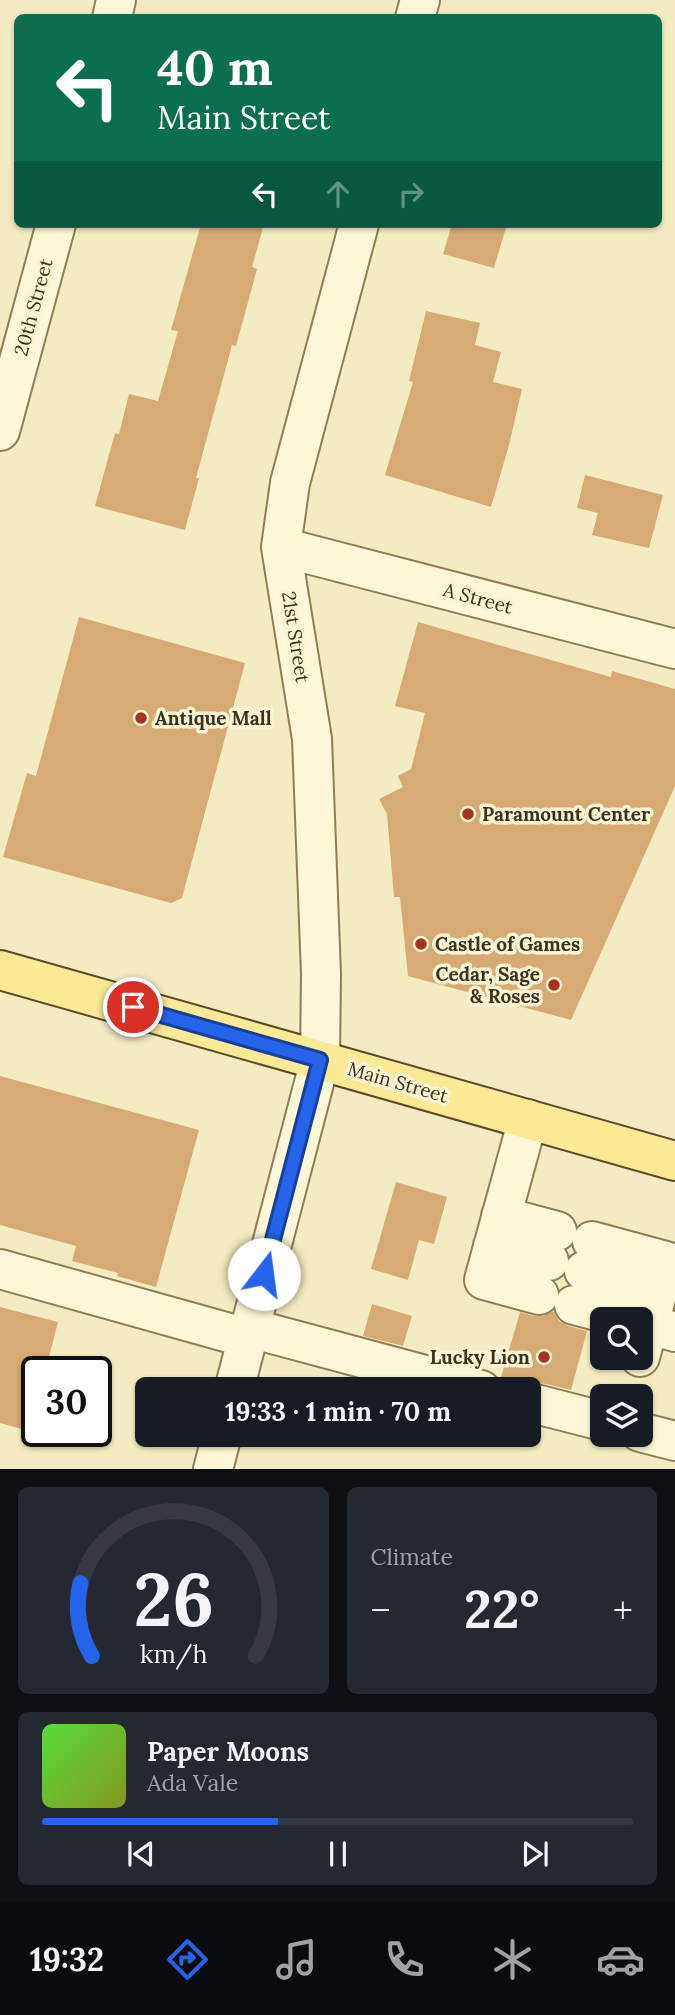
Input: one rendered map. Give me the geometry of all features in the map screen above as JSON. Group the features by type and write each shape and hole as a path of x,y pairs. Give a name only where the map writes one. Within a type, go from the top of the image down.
{"main road":[{"name":"Main Street","path":"0,970 675,1161"}],"street":[{"name":"20th Street","path":"0,431 55,228"},
{"name":"21st Street","path":"236,1377 320,1060 321,974 312,740 281,547 290,483 358,228"},
{"name":"A Street","path":"281,547 675,649"},
{"path":"528,1119 484,1280 566,1267 666,1261 653,1309"},
{"path":"497,1231 566,1267 613,1307"},
{"path":"0,1269 428,1377"},
{"path":"541,1406 590,1419"},
{"path":"653,1435 675,1441"},
{"path":"213,1469 219,1447"}],"building":[{"path":"200,228 263,228 252,267 257,269 236,346 232,345 196,478 199,478 185,530 95,506 129,394 158,401 178,331 171,330"},
{"path":"451,228 506,228 494,268 443,254"},
{"path":"426,311 480,323 475,345 501,352 493,382 522,389 491,507 385,475 413,382 409,381"},
{"path":"585,475 663,495 649,548 592,535 598,513 577,508"},
{"name":"Antique Mall","path":"79,617 245,663 182,898 171,903 3,857 27,773 36,776"},
{"name":"Paramount Center","path":"418,622 611,677 612,671 675,689 675,786 571,1020 408,976 400,897 394,897 387,814 379,799 403,787 398,776 411,769 425,713 395,706"},
{"path":"0,1076 199,1130 156,1287 117,1276 118,1273 72,1261 76,1246 0,1225"},
{"path":"396,1182 447,1197 434,1244 419,1240 408,1280 371,1269"},
{"path":"372,1304 412,1316 403,1346 363,1336"},
{"path":"0,1307 58,1322 49,1356 21,1356 21,1429 0,1423"},
{"name":"Lucky Lion","path":"553,1311 559,1321 587,1331 571,1390 541,1383 541,1377 501,1377 520,1312 544,1316"}],"place":[{"name":"Antique Mall","path":"141,718"},
{"name":"Paramount Center","path":"468,814"},
{"name":"Castle of Games","path":"421,944"},
{"name":"Cedar, Sage & Roses","path":"554,985"},
{"name":"Lucky Lion","path":"544,1357"}],"route":[{"path":"133,1007 320,1060 264,1274"}]}
